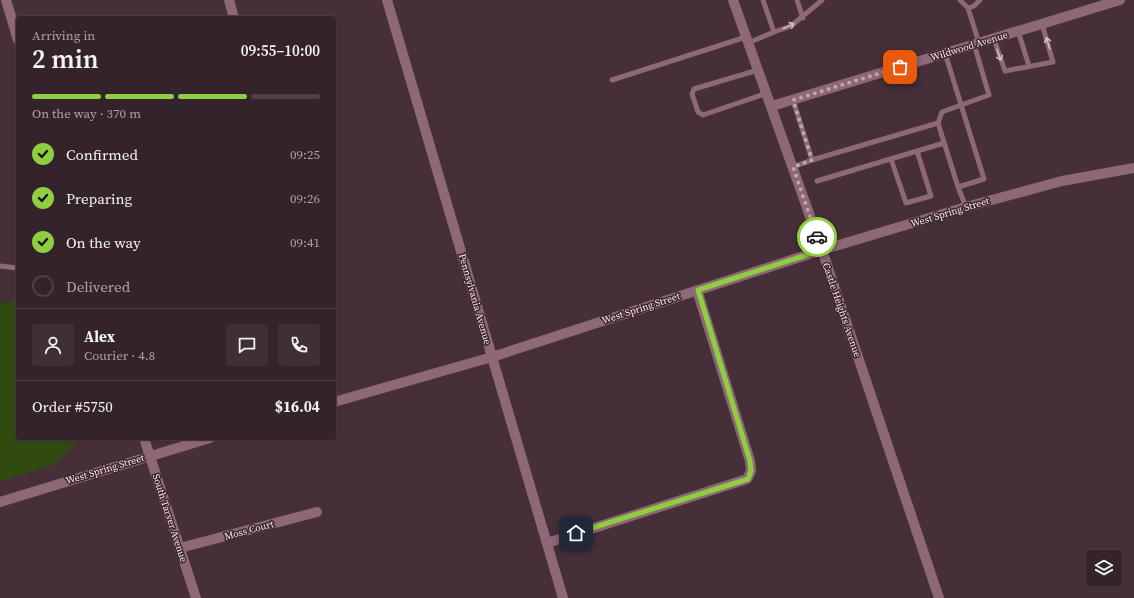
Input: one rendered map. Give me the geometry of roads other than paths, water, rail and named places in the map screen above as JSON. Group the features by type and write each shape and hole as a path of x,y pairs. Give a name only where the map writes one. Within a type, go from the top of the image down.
{"street":[{"path":"6,0 16,33"},
{"path":"229,0 233,16"},
{"path":"388,2 398,0"},
{"name":"Castle Heights Avenue","path":"733,0 822,250 939,598"},
{"name":"Wildwood Avenue","path":"772,106 1120,0"},
{"name":"Pennsylvania Avenue","path":"388,2 563,598"},
{"name":"West Spring Street","path":"336,400 492,357 822,250 966,207 1062,181 1134,168"},
{"path":"547,543 748,479 751,471 750,461 698,290"},
{"name":"South Tarver Avenue","path":"145,440 196,598"},
{"name":"West Spring Street","path":"0,502 203,440"},
{"name":"Moss Court","path":"180,548 317,512"}],"lane":[{"path":"763,0 774,32"},
{"path":"797,0 803,18"},
{"path":"612,80 791,26 803,18 822,0"},
{"path":"960,0 968,8 989,95 960,104 942,112 938,123 958,187 966,207"},
{"path":"968,8 974,6 980,0"},
{"path":"994,39 1005,71 1053,62 1042,24"},
{"path":"1018,31 1029,66"},
{"path":"945,53 984,179 958,187"},
{"path":"758,70 694,89 692,94 698,112 703,115 767,93"},
{"path":"793,100 812,160"},
{"path":"793,167 938,123"},
{"path":"817,181 944,143"},
{"path":"891,159 906,203 931,196 917,151"},
{"path":"0,266 16,268"}]}
